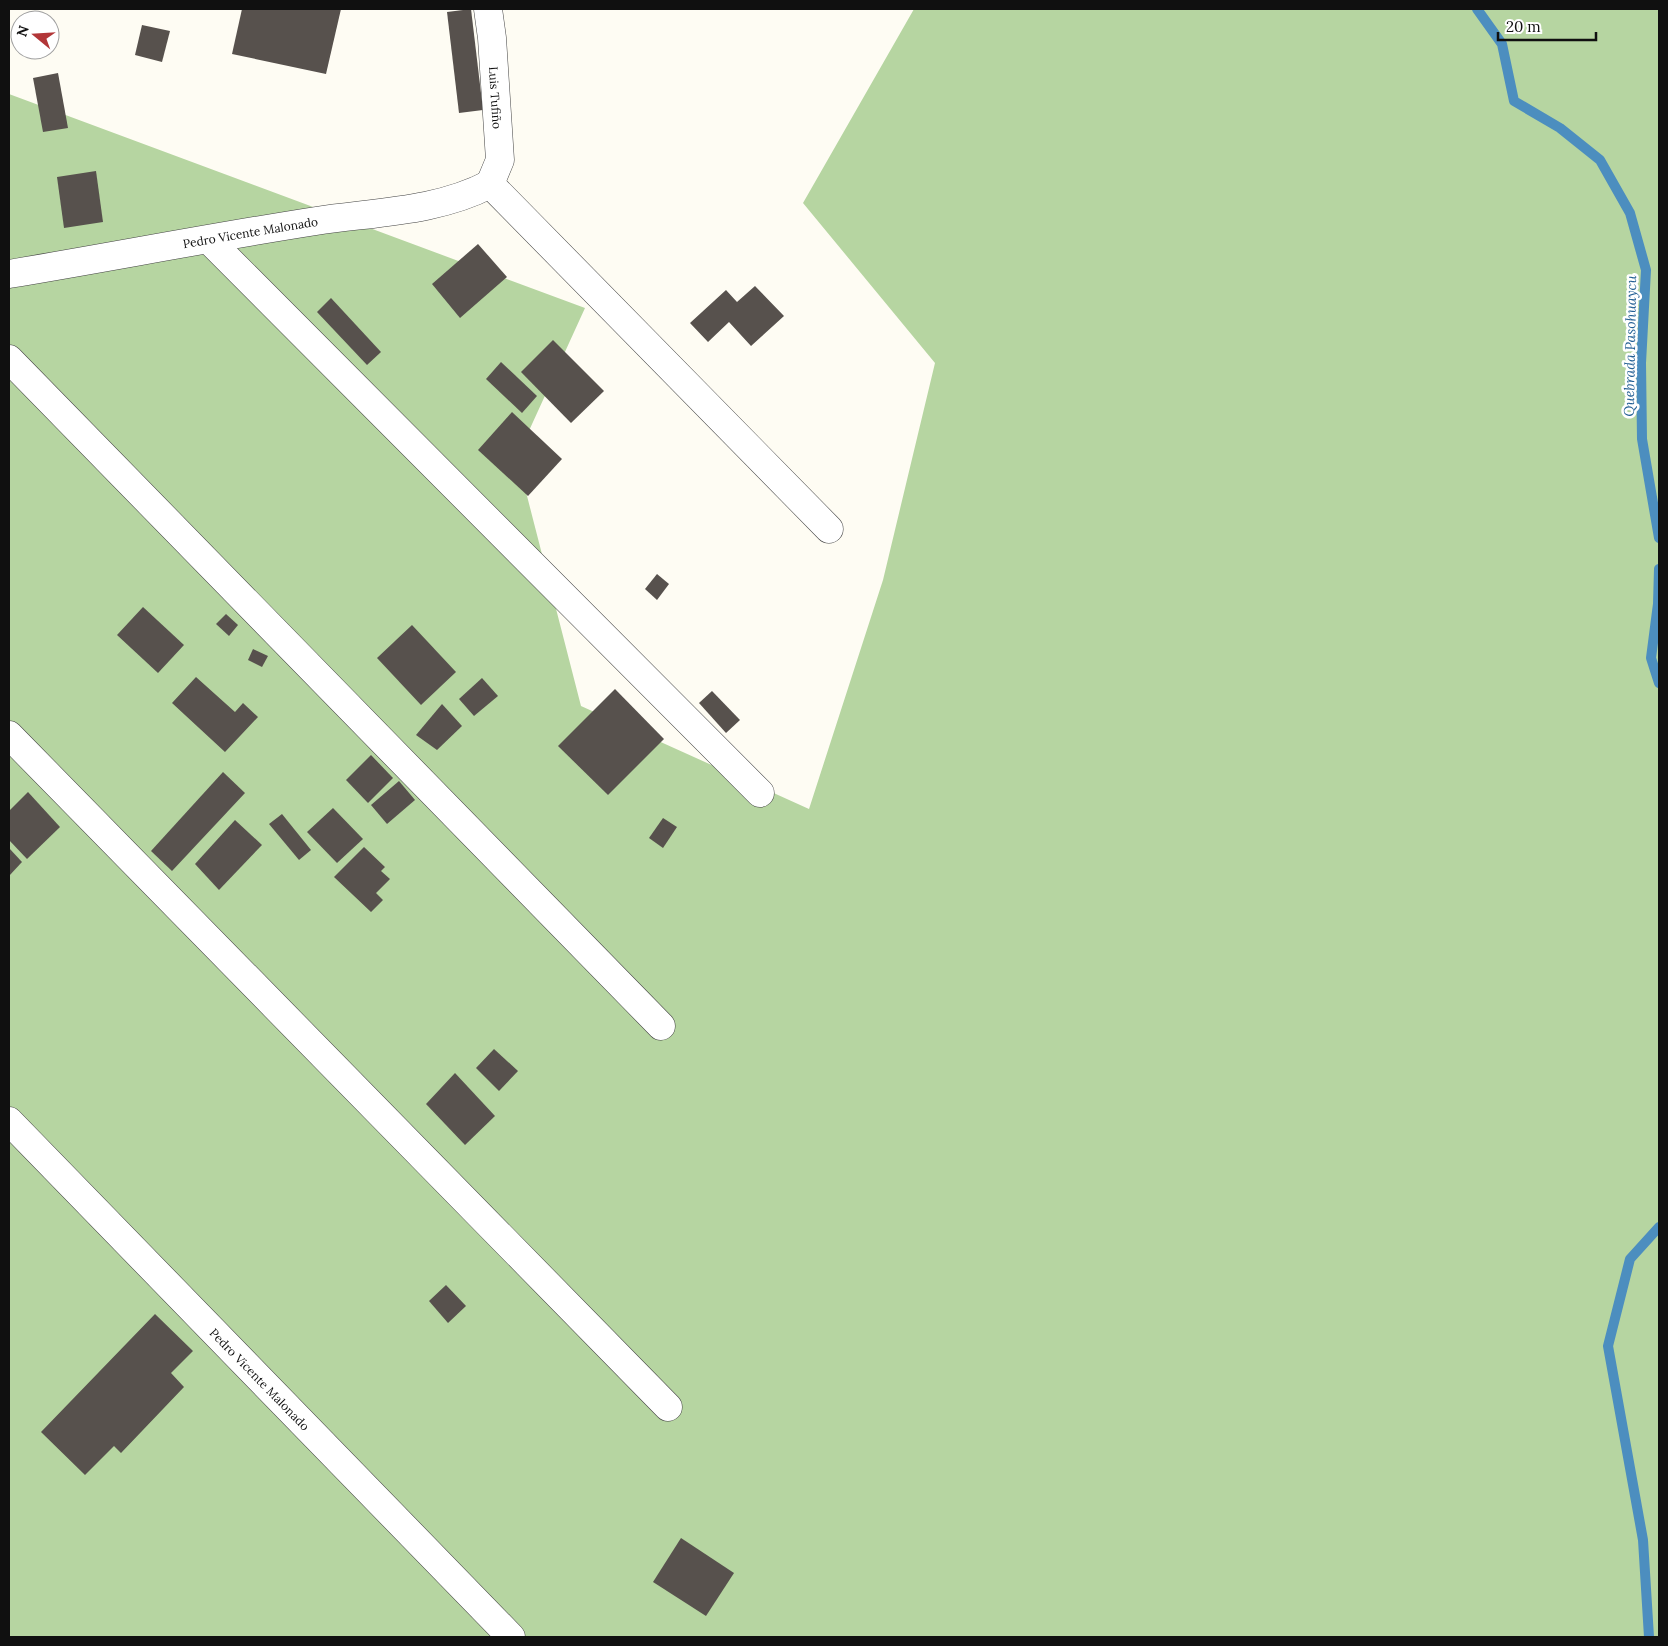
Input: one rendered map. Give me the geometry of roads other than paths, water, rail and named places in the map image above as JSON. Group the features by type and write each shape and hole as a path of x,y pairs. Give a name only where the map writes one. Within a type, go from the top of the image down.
{"street":[{"name":"Luis Tufiño","path":"488,9 492,38 500,160 490,184"},
{"name":"Pedro Vicente Malonado","path":"9,274 414,208 466,196 490,184"},
{"path":"490,184 829,529"},
{"path":"209,240 760,793"},
{"path":"9,359 661,1026"},
{"path":"9,735 668,1407"},
{"name":"Pedro Vicente Malonado","path":"9,1121 511,1637"}],"waterway":[{"name":"Quebrada Pasohuaycu","path":"1477,9 1502,44 1514,101 1560,128 1600,160 1630,213 1646,270 1641,363 1642,439 1659,538"},
{"name":"Quebrada Pasohuaycu","path":"1659,569 1658,604 1651,658 1659,683"},
{"name":"Quebrada Pasohuaycu","path":"1649,1637 1643,1540 1608,1346 1630,1259 1659,1227"}]}
